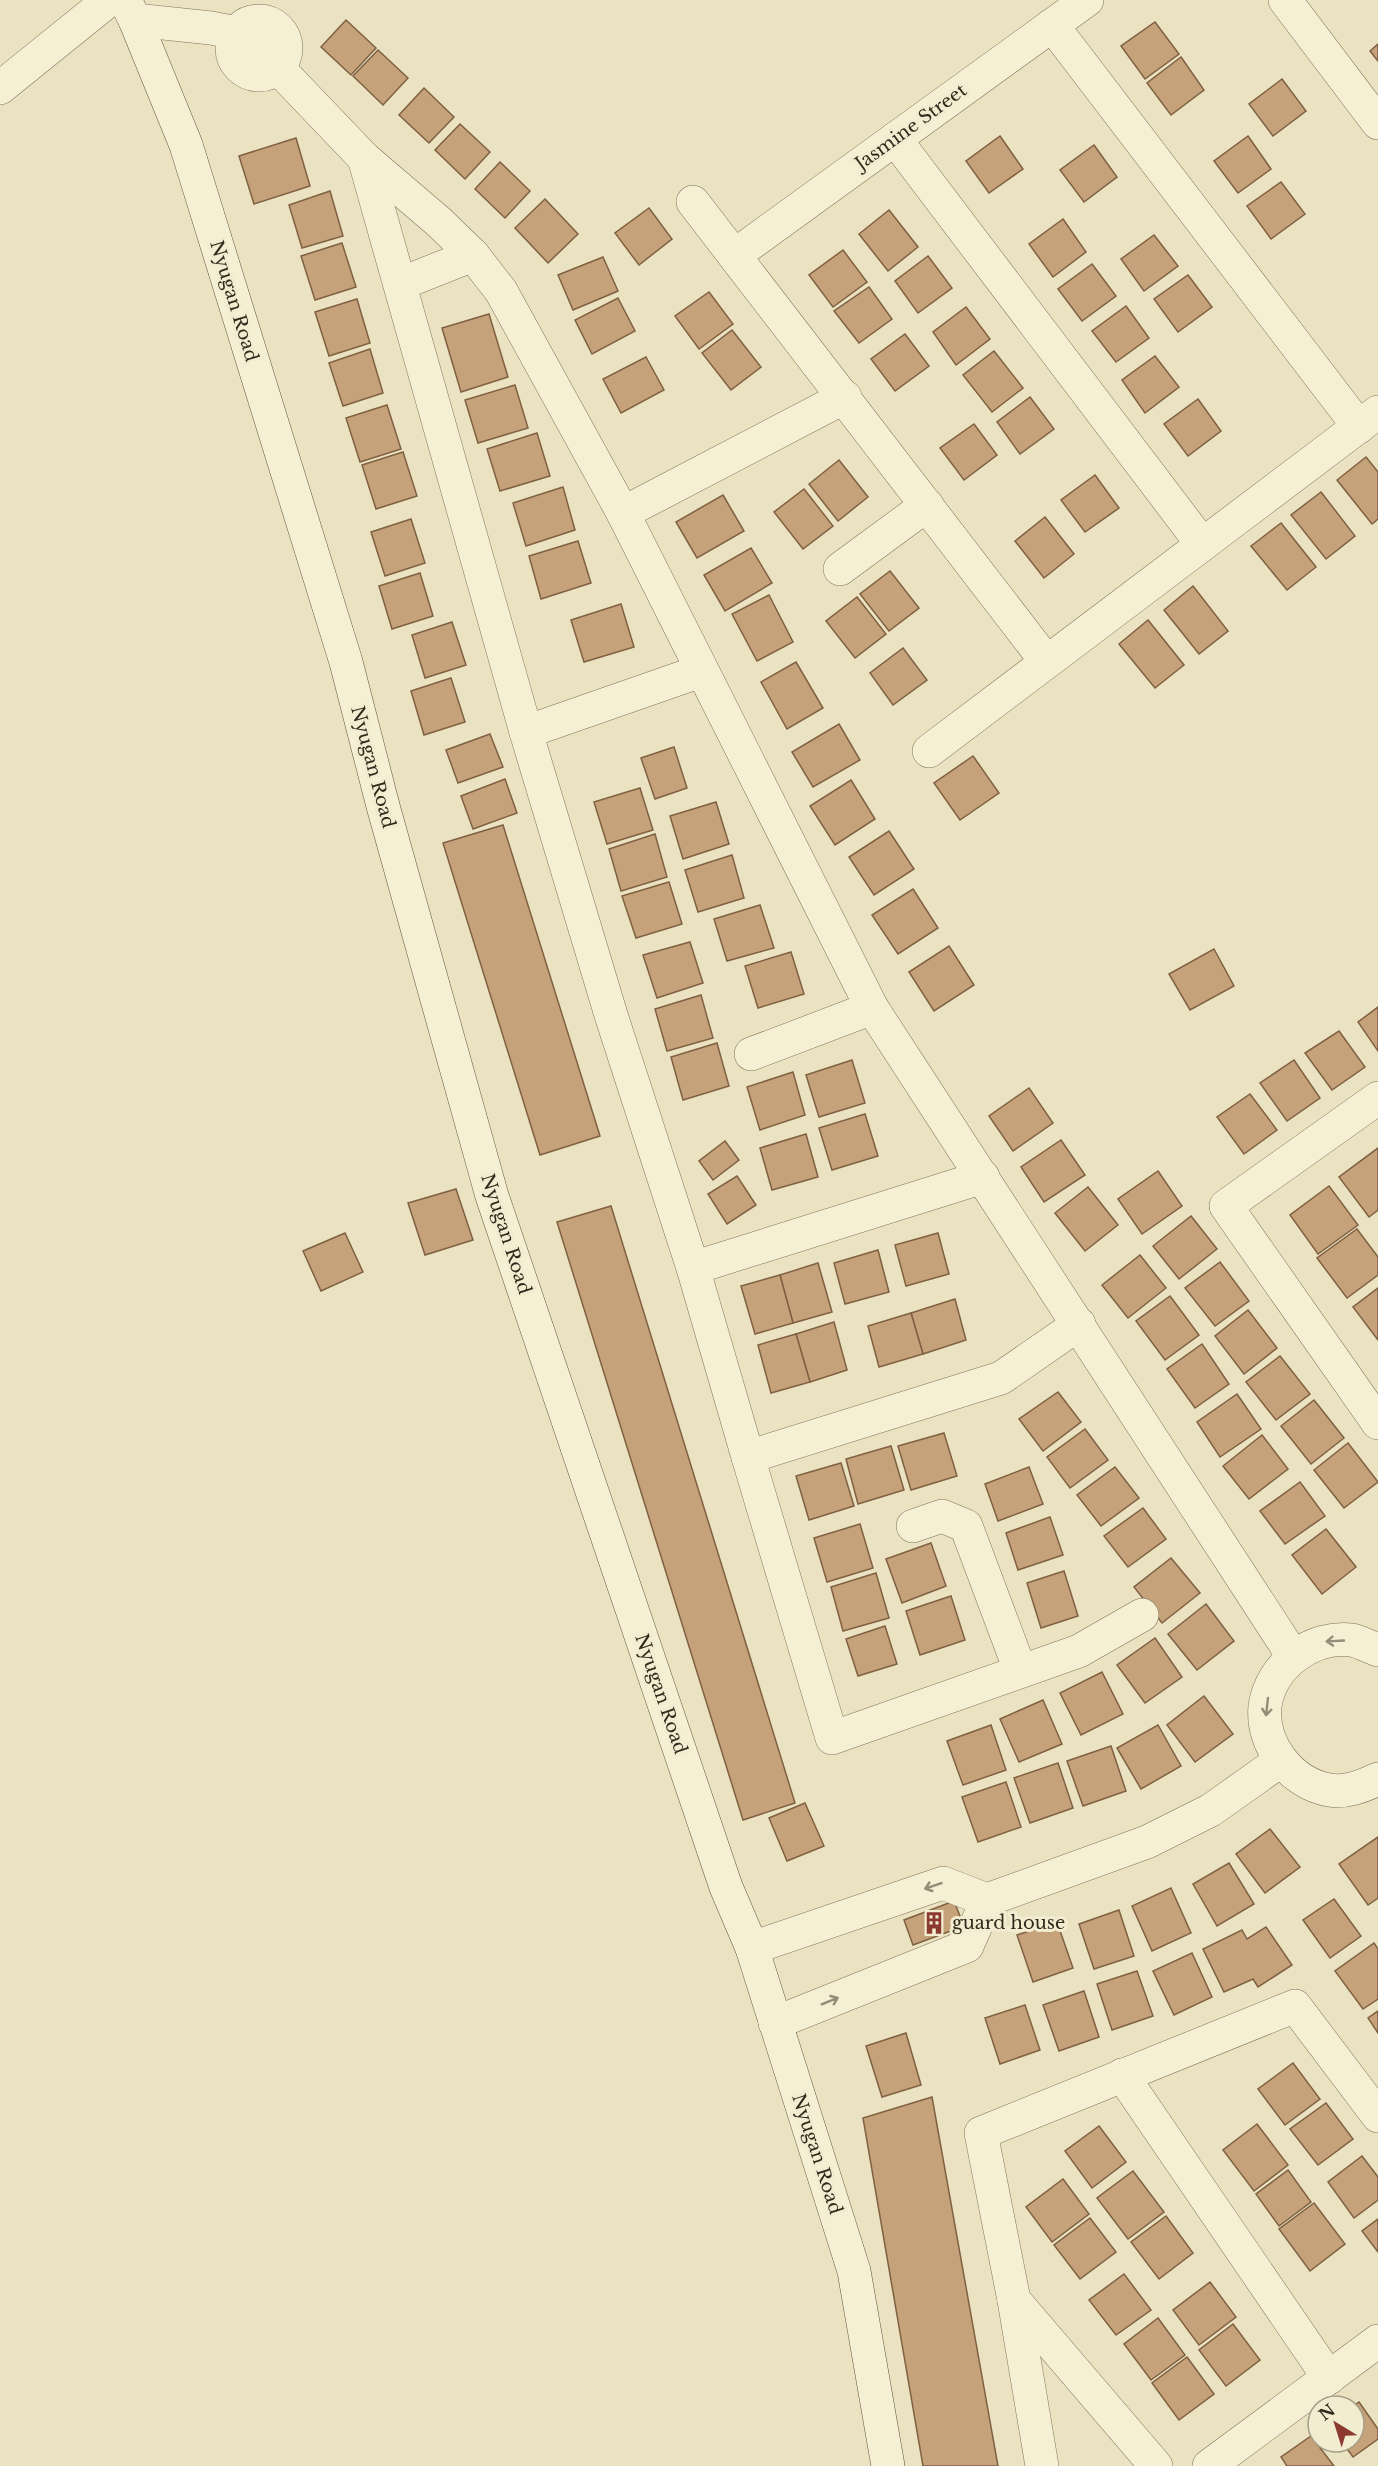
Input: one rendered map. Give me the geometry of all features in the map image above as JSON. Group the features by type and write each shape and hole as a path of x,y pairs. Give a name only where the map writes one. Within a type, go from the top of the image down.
{"street":[{"path":"0,88 110,0"},
{"name":"Jasmine Street","path":"735,255 1087,0"},
{"path":"1285,0 1378,123"},
{"path":"130,10 237,33 278,68 364,158 440,222 473,255 501,291 623,513 873,1008 1293,1656"},
{"name":"Nyugan Road","path":"130,10 186,145 346,662 383,806 492,1196 726,1887 752,1948 854,2271 888,2466"},
{"path":"929,752 1046,661 1368,420 1052,25"},
{"path":"895,139 1202,544"},
{"path":"364,158 526,732 611,1015 693,1268 832,1738 1079,1651 1142,1615"},
{"path":"693,202 1046,661"},
{"path":"400,284 473,255"},
{"path":"623,513 844,397"},
{"path":"840,569 927,505"},
{"path":"526,732 701,671"},
{"path":"751,1053 873,1008"},
{"path":"1378,1098 1226,1206 1378,1423"},
{"path":"693,1268 983,1177"},
{"path":"748,1457 1001,1378 1078,1324"},
{"path":"913,1526 942,1516 966,1526 1020,1670"},
{"path":"1378,1650 1352,1640 1321,1642 1293,1656 1274,1679 1265,1706 1268,1736 1281,1761 1302,1780 1330,1790 1359,1788 1378,1779"},
{"path":"752,1948 944,1883 987,1900 1146,1842 1211,1810 1281,1761"},
{"path":"775,2023 967,1946 987,1900"},
{"path":"1042,2466 1014,2300 981,2133 1295,2006 1378,2116"},
{"path":"1122,2075 1329,2378"},
{"path":"1014,2300 1156,2466"},
{"path":"1209,2466 1378,2341"}],"building":[{"path":"346,20 376,48 351,75 321,47"},
{"path":"1155,22 1179,54 1145,79 1121,46"},
{"path":"1378,44 1378,61 1370,51"},
{"path":"378,50 408,78 383,105 353,76"},
{"path":"1181,57 1204,90 1171,115 1147,83"},
{"path":"1282,79 1306,111 1273,136 1249,104"},
{"path":"424,88 454,117 429,143 399,115"},
{"path":"460,124 490,152 465,179 435,150"},
{"path":"1000,136 1023,169 989,193 966,161"},
{"path":"1248,136 1271,169 1238,193 1214,161"},
{"path":"296,138 310,186 254,204 239,156"},
{"path":"1094,145 1117,177 1084,202 1060,170"},
{"path":"500,162 530,191 505,218 475,189"},
{"path":"1281,182 1305,214 1271,239 1247,206"},
{"path":"330,191 343,236 302,248 289,205"},
{"path":"545,199 578,234 548,263 515,228"},
{"path":"649,208 672,239 639,265 615,233"},
{"path":"889,210 918,247 888,271 859,234"},
{"path":"1063,219 1086,252 1053,277 1029,244"},
{"path":"1154,235 1178,266 1144,291 1121,259"},
{"path":"342,243 356,287 315,300 301,256"},
{"path":"843,250 867,282 833,307 809,275"},
{"path":"928,256 952,288 918,313 895,281"},
{"path":"603,257 618,291 573,310 558,275"},
{"path":"1092,264 1116,296 1082,321 1058,289"},
{"path":"1188,275 1212,307 1178,332 1154,299"},
{"path":"869,287 892,319 859,343 834,311"},
{"path":"709,292 733,324 699,349 675,316"},
{"path":"618,298 635,331 592,354 575,320"},
{"path":"357,299 370,343 329,356 315,312"},
{"path":"1126,306 1149,338 1116,362 1092,331"},
{"path":"966,307 990,339 956,365 933,332"},
{"path":"489,314 508,377 461,392 442,328"},
{"path":"732,330 761,367 731,390 702,353"},
{"path":"905,334 929,366 895,391 871,359"},
{"path":"370,349 383,393 343,406 329,363"},
{"path":"994,351 1023,388 992,412 963,375"},
{"path":"1155,356 1179,387 1145,413 1122,380"},
{"path":"646,357 664,390 621,413 603,379"},
{"path":"515,385 528,428 478,443 465,400"},
{"path":"1030,397 1054,429 1020,454 997,422"},
{"path":"1198,399 1221,431 1188,456 1164,424"},
{"path":"387,405 401,449 360,462 346,418"},
{"path":"974,424 997,455 964,480 940,448"},
{"path":"537,433 550,476 500,491 487,449"},
{"path":"403,452 417,496 376,509 362,465"},
{"path":"1366,457 1378,472 1378,519 1372,524 1337,480"},
{"path":"839,460 868,497 838,521 809,484"},
{"path":"1095,475 1119,508 1085,532 1061,500"},
{"path":"563,487 575,530 526,546 513,503"},
{"path":"804,489 833,526 803,549 774,512"},
{"path":"1321,492 1355,536 1326,559 1291,515"},
{"path":"723,495 744,531 697,558 676,522"},
{"path":"1045,517 1074,554 1044,578 1015,541"},
{"path":"411,519 425,563 385,576 371,532"},
{"path":"1281,523 1316,567 1287,590 1251,546"},
{"path":"578,541 591,583 541,599 529,556"},
{"path":"751,548 772,583 725,611 704,575"},
{"path":"890,571 919,608 889,631 860,594"},
{"path":"420,573 433,616 392,629 379,586"},
{"path":"1193,586 1228,631 1199,654 1164,610"},
{"path":"769,595 793,642 757,661 732,614"},
{"path":"857,597 886,634 855,658 826,621"},
{"path":"621,604 634,647 584,662 571,620"},
{"path":"1148,620 1184,665 1155,688 1119,644"},
{"path":"452,622 466,665 425,678 412,635"},
{"path":"903,648 927,680 893,705 870,673"},
{"path":"796,662 823,708 787,729 761,682"},
{"path":"451,678 465,722 424,735 411,691"},
{"path":"839,724 860,760 813,787 792,752"},
{"path":"490,734 503,767 458,783 446,750"},
{"path":"674,747 687,788 655,799 641,758"},
{"path":"973,756 999,793 960,820 934,783"},
{"path":"505,779 517,813 473,829 461,796"},
{"path":"851,780 875,819 835,845 810,806"},
{"path":"640,788 653,830 607,844 594,802"},
{"path":"716,802 729,844 683,859 670,816"},
{"path":"503,825 600,1136 540,1155 443,843"},
{"path":"889,831 914,869 874,895 849,857"},
{"path":"655,834 667,877 621,891 609,849"},
{"path":"732,855 744,898 698,912 685,870"},
{"path":"669,882 682,924 636,938 622,896"},
{"path":"913,889 938,928 898,954 872,915"},
{"path":"760,905 774,948 727,961 714,919"},
{"path":"690,942 703,983 657,998 643,955"},
{"path":"949,946 974,985 934,1011 909,972"},
{"path":"1214,949 1234,986 1190,1010 1169,974"},
{"path":"791,952 804,994 758,1008 745,966"},
{"path":"701,995 713,1038 667,1051 655,1009"},
{"path":"1378,1007 1378,1051 1358,1022"},
{"path":"1339,1031 1365,1067 1332,1090 1305,1053"},
{"path":"717,1043 729,1086 683,1100 671,1057"},
{"path":"852,1060 865,1103 819,1117 806,1075"},
{"path":"1294,1060 1320,1098 1287,1121 1260,1083"},
{"path":"793,1072 805,1115 760,1130 747,1087"},
{"path":"1029,1088 1053,1123 1013,1151 989,1116"},
{"path":"1250,1094 1277,1130 1244,1154 1217,1117"},
{"path":"865,1114 878,1156 832,1170 819,1128"},
{"path":"806,1134 818,1177 772,1190 760,1148"},
{"path":"1061,1140 1085,1175 1044,1202 1021,1167"},
{"path":"725,1141 739,1160 713,1180 699,1161"},
{"path":"1378,1148 1378,1210 1369,1217 1339,1177"},
{"path":"1158,1171 1182,1206 1142,1234 1118,1199"},
{"path":"737,1176 756,1205 727,1224 708,1194"},
{"path":"1329,1186 1358,1225 1318,1254 1290,1215"},
{"path":"1088,1187 1118,1225 1085,1251 1055,1213"},
{"path":"456,1189 473,1240 425,1255 408,1203"},
{"path":"611,1206 795,1803 743,1820 557,1222"},
{"path":"1191,1216 1217,1249 1179,1279 1153,1246"},
{"path":"1357,1229 1378,1257 1378,1275 1347,1298 1317,1258"},
{"path":"345,1233 363,1272 321,1291 303,1251"},
{"path":"938,1233 949,1274 906,1286 895,1245"},
{"path":"878,1250 889,1292 845,1304 834,1263"},
{"path":"1140,1255 1166,1288 1128,1318 1102,1285"},
{"path":"1220,1262 1249,1301 1215,1326 1185,1288"},
{"path":"818,1263 832,1312 793,1323 780,1275"},
{"path":"780,1275 793,1323 755,1334 741,1286"},
{"path":"1378,1288 1378,1340 1353,1307"},
{"path":"1170,1296 1199,1335 1165,1360 1136,1321"},
{"path":"955,1299 966,1340 923,1354 911,1313"},
{"path":"1248,1310 1277,1348 1244,1374 1215,1336"},
{"path":"911,1313 923,1354 879,1367 868,1326"},
{"path":"834,1322 847,1370 810,1382 796,1334"},
{"path":"796,1334 810,1382 771,1393 758,1345"},
{"path":"1202,1344 1229,1384 1195,1408 1167,1369"},
{"path":"1280,1356 1310,1394 1276,1420 1246,1382"},
{"path":"1058,1392 1081,1422 1043,1451 1019,1419"},
{"path":"1237,1394 1261,1429 1220,1457 1197,1422"},
{"path":"1314,1400 1344,1438 1311,1464 1281,1426"},
{"path":"1085,1429 1108,1460 1070,1488 1047,1457"},
{"path":"944,1433 957,1476 911,1490 898,1446"},
{"path":"1262,1435 1288,1469 1249,1499 1223,1466"},
{"path":"1348,1443 1378,1482 1344,1508 1314,1470"},
{"path":"891,1446 904,1490 858,1504 846,1459"},
{"path":"841,1463 854,1506 809,1520 796,1476"},
{"path":"1029,1467 1043,1504 998,1521 985,1484"},
{"path":"1115,1467 1139,1498 1101,1526 1077,1495"},
{"path":"1300,1482 1325,1516 1285,1544 1260,1511"},
{"path":"1143,1508 1166,1539 1128,1567 1104,1536"},
{"path":"1050,1517 1063,1555 1018,1570 1006,1533"},
{"path":"860,1524 873,1568 827,1582 814,1538"},
{"path":"1326,1529 1356,1567 1322,1594 1292,1555"},
{"path":"931,1543 946,1586 902,1603 886,1559"},
{"path":"1171,1558 1200,1593 1162,1623 1134,1587"},
{"path":"1064,1571 1078,1616 1041,1628 1027,1583"},
{"path":"876,1573 889,1618 843,1631 831,1587"},
{"path":"951,1596 965,1640 920,1655 906,1611"},
{"path":"1206,1604 1234,1641 1197,1670 1168,1634"},
{"path":"885,1626 897,1664 858,1676 846,1639"},
{"path":"1155,1638 1182,1677 1145,1703 1117,1665"},
{"path":"1102,1672 1123,1714 1081,1735 1060,1693"},
{"path":"1204,1696 1233,1734 1195,1762 1167,1725"},
{"path":"1043,1700 1062,1744 1019,1762 1000,1719"},
{"path":"991,1725 1006,1770 963,1785 947,1741"},
{"path":"1158,1725 1181,1766 1141,1789 1117,1748"},
{"path":"1111,1746 1126,1791 1083,1806 1067,1761"},
{"path":"1058,1763 1073,1808 1030,1823 1014,1778"},
{"path":"1006,1782 1021,1827 978,1842 962,1797"},
{"path":"805,1803 824,1846 787,1861 769,1818"},
{"path":"1270,1829 1300,1867 1265,1893 1236,1854"},
{"path":"1378,1837 1378,1898 1368,1905 1339,1864"},
{"path":"1229,1863 1254,1904 1217,1926 1193,1884"},
{"path":"1171,1888 1191,1933 1152,1951 1132,1906"},
{"path":"1334,1899 1361,1936 1330,1958 1303,1920"},
{"name":"guard house","path":"954,1901 964,1926 913,1945 904,1920"},
{"path":"1119,1910 1134,1956 1094,1969 1079,1924"},
{"path":"1057,1922 1073,1968 1033,1982 1017,1935"},
{"path":"1266,1927 1292,1965 1258,1987 1253,1979 1224,1992 1203,1949 1242,1930 1247,1939"},
{"path":"1374,1943 1378,1949 1378,1999 1363,2009 1335,1971"},
{"path":"1192,1953 1212,1997 1174,2015 1153,1971"},
{"path":"1137,1971 1153,2016 1112,2030 1097,1984"},
{"path":"1084,1991 1099,2037 1059,2051 1043,2005"},
{"path":"1025,2005 1040,2050 1000,2064 985,2018"},
{"path":"1378,2011 1378,2033 1368,2018"},
{"path":"906,2033 921,2085 882,2097 866,2046"},
{"path":"1293,2063 1320,2099 1285,2125 1258,2089"},
{"path":"932,2097 998,2466 923,2466 863,2118"},
{"path":"1326,2103 1353,2139 1318,2165 1290,2129"},
{"path":"1257,2124 1288,2165 1254,2191 1223,2150"},
{"path":"1099,2126 1126,2162 1092,2188 1065,2151"},
{"path":"1362,2156 1378,2177 1378,2200 1354,2218 1328,2182"},
{"path":"1288,2170 1311,2202 1279,2226 1256,2194"},
{"path":"1133,2171 1164,2212 1128,2239 1097,2198"},
{"path":"1063,2179 1089,2214 1052,2242 1026,2207"},
{"path":"1314,2203 1345,2244 1310,2271 1279,2229"},
{"path":"1166,2216 1193,2253 1159,2279 1131,2242"},
{"path":"1090,2218 1116,2252 1080,2279 1054,2245"},
{"path":"1378,2219 1378,2252 1362,2231"},
{"path":"1124,2274 1151,2310 1116,2335 1089,2300"},
{"path":"1210,2282 1236,2317 1199,2345 1173,2310"},
{"path":"1158,2318 1185,2355 1151,2380 1124,2344"},
{"path":"1233,2324 1260,2360 1226,2386 1199,2350"},
{"path":"1187,2357 1214,2394 1179,2420 1152,2383"},
{"path":"1366,2412 1378,2429 1378,2439 1366,2448"},
{"path":"1306,2440 1306,2454 1325,2454 1334,2466 1287,2466 1281,2457"}],"place":[{"name":"guard house","path":"934,1923"}]}
